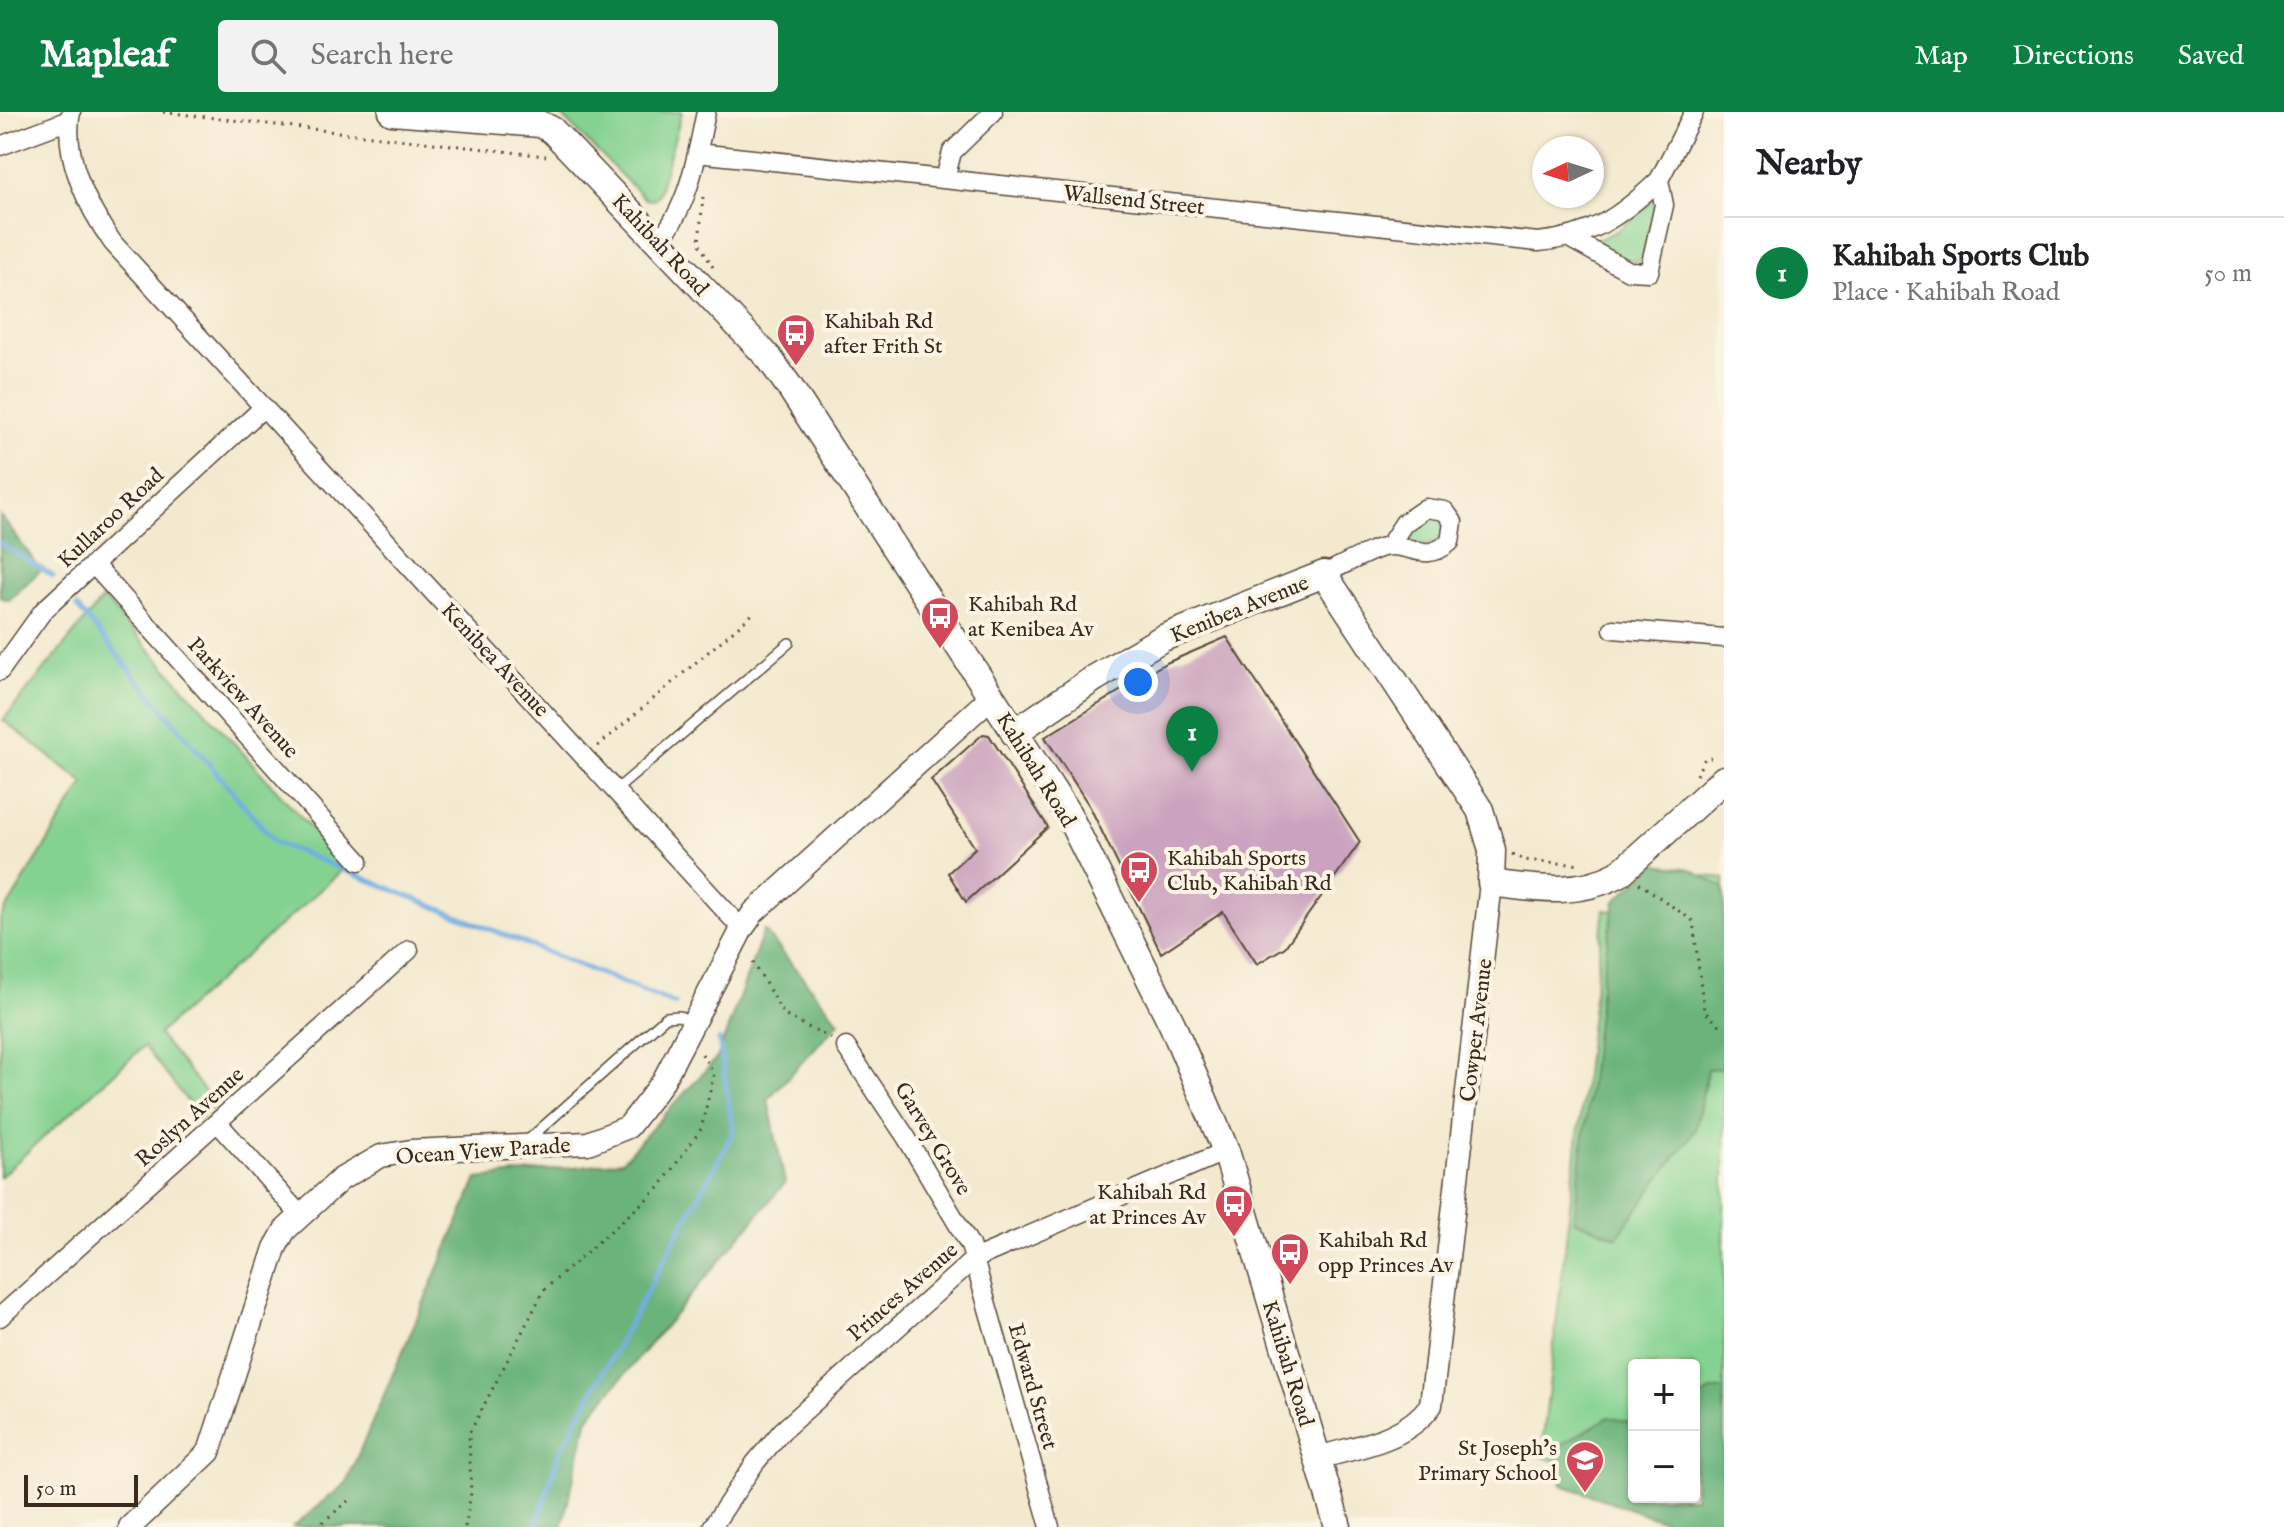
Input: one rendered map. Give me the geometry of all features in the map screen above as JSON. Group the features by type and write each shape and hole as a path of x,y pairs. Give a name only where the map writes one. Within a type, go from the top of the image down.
{"main road":[{"path":"406,113 540,118"},
{"name":"Kahibah Road","path":"540,118 769,358 1068,814 1196,1075 1226,1151 1338,1527"},
{"name":"Kenibea Avenue","path":"1014,733 1095,678 1163,638 1324,574"},
{"name":"Cowper Avenue","path":"1324,574 1480,810 1492,850 1491,883"},
{"path":"1491,883 1545,890 1583,889 1623,871 1718,769"}],"street":[{"path":"658,241 675,219 697,153 706,112"},
{"path":"945,179 952,152 993,112"},
{"path":"1571,239 1629,271 1642,274 1653,264 1665,197 1659,180 1694,112"},
{"path":"0,146 70,116"},
{"name":"Kenibea Avenue","path":"70,116 73,160 100,225 742,929"},
{"name":"Wallsend Street","path":"697,153 1538,242 1571,239 1605,224 1659,180"},
{"name":"Kullaroo Road","path":"0,671 43,611 264,407"},
{"name":"Kenibea Avenue","path":"1324,574 1389,546"},
{"name":"Parkview Avenue","path":"93,564 359,861"},
{"path":"1613,629 1724,638"},
{"path":"742,929 768,899 991,697"},
{"name":"Cowper Avenue","path":"1318,1458 1403,1432 1420,1421 1431,1405 1491,883"},
{"name":"Ocean View Parade","path":"130,1527 209,1452 275,1248 285,1230 300,1215 351,1172 381,1156 411,1151 588,1143 628,1127 662,1083 742,929"},
{"name":"Roslyn Avenue","path":"0,1317 409,950"},
{"name":"Garvey Grove","path":"846,1047 906,1137 970,1245 974,1259"},
{"path":"218,1123 300,1215"},
{"name":"Princes Avenue","path":"712,1527 755,1463 782,1431 974,1259 1226,1151"},
{"name":"Edward Street","path":"974,1259 1050,1527"}],"lane":[{"path":"616,790 789,643"},
{"path":"519,1146 540,1132 666,1017 679,1016 692,1028"}],"path":[{"path":"163,112 544,153 551,161"},
{"path":"586,757 755,612"},
{"path":"1692,778 1703,768 1705,758 1718,769"},
{"path":"1508,850 1519,859 1591,865"},
{"path":"1623,871 1693,921 1704,1011 1724,1029"},
{"path":"753,962 784,1015 846,1047"},
{"path":"465,1527 471,1493 469,1434 544,1290 658,1189 701,1129 714,1074 692,1028"},
{"path":"316,1527 349,1501"}],"green space":[{"path":"558,112 682,112 658,195 653,200 645,199"},
{"path":"1657,197 1643,260 1631,261 1592,242 1617,231"},
{"path":"0,515 41,570 9,600 0,597"},
{"path":"1438,516 1446,527 1438,540 1428,544 1400,544 1417,519"},
{"path":"103,598 346,867 158,1034 216,1105 201,1119 144,1046 0,1177 0,919 84,783 3,720"},
{"path":"1656,864 1691,869 1724,888 1724,1068 1708,1069 1695,1130 1617,1237 1574,1220 1602,976 1615,901"},
{"path":"1666,872 1724,878 1724,1524 1700,1502 1700,1359 1628,1359 1628,1489 1541,1456 1604,910 1627,912"},
{"path":"764,930 839,1022 768,1099 785,1183 588,1418 562,1527 293,1527 346,1483 477,1179 622,1161 717,1058"},
{"path":"1724,1389 1724,1527 1682,1527 1562,1485 1555,1448 1609,1417 1628,1422 1628,1503 1700,1503 1700,1399 1711,1391"}],"building":[{"path":"1227,637 1360,842 1285,947 1257,964 1223,912 1161,953 1090,807 1045,737 1164,664"},
{"path":"983,734 989,735 1048,827 966,902 948,873 975,848 931,780"}],"waterway":[{"path":"0,543 53,576"},
{"path":"77,607 275,842 675,1004"},
{"path":"536,1527 559,1453 733,1133 719,1040"}],"place":[{"name":"Kahibah Rd after Frith St","path":"796,367"},
{"name":"Kahibah Rd at Kenibea Av","path":"940,650"},
{"name":"Kahibah Sports Club","path":"1192,772"},
{"name":"Kahibah Sports Club, Kahibah Rd","path":"1139,904"},
{"name":"Kahibah Rd at Princes Av","path":"1234,1238"},
{"name":"Kahibah Rd opp Princes Av","path":"1290,1286"},
{"name":"St Joseph's Primary School","path":"1585,1494"}]}
